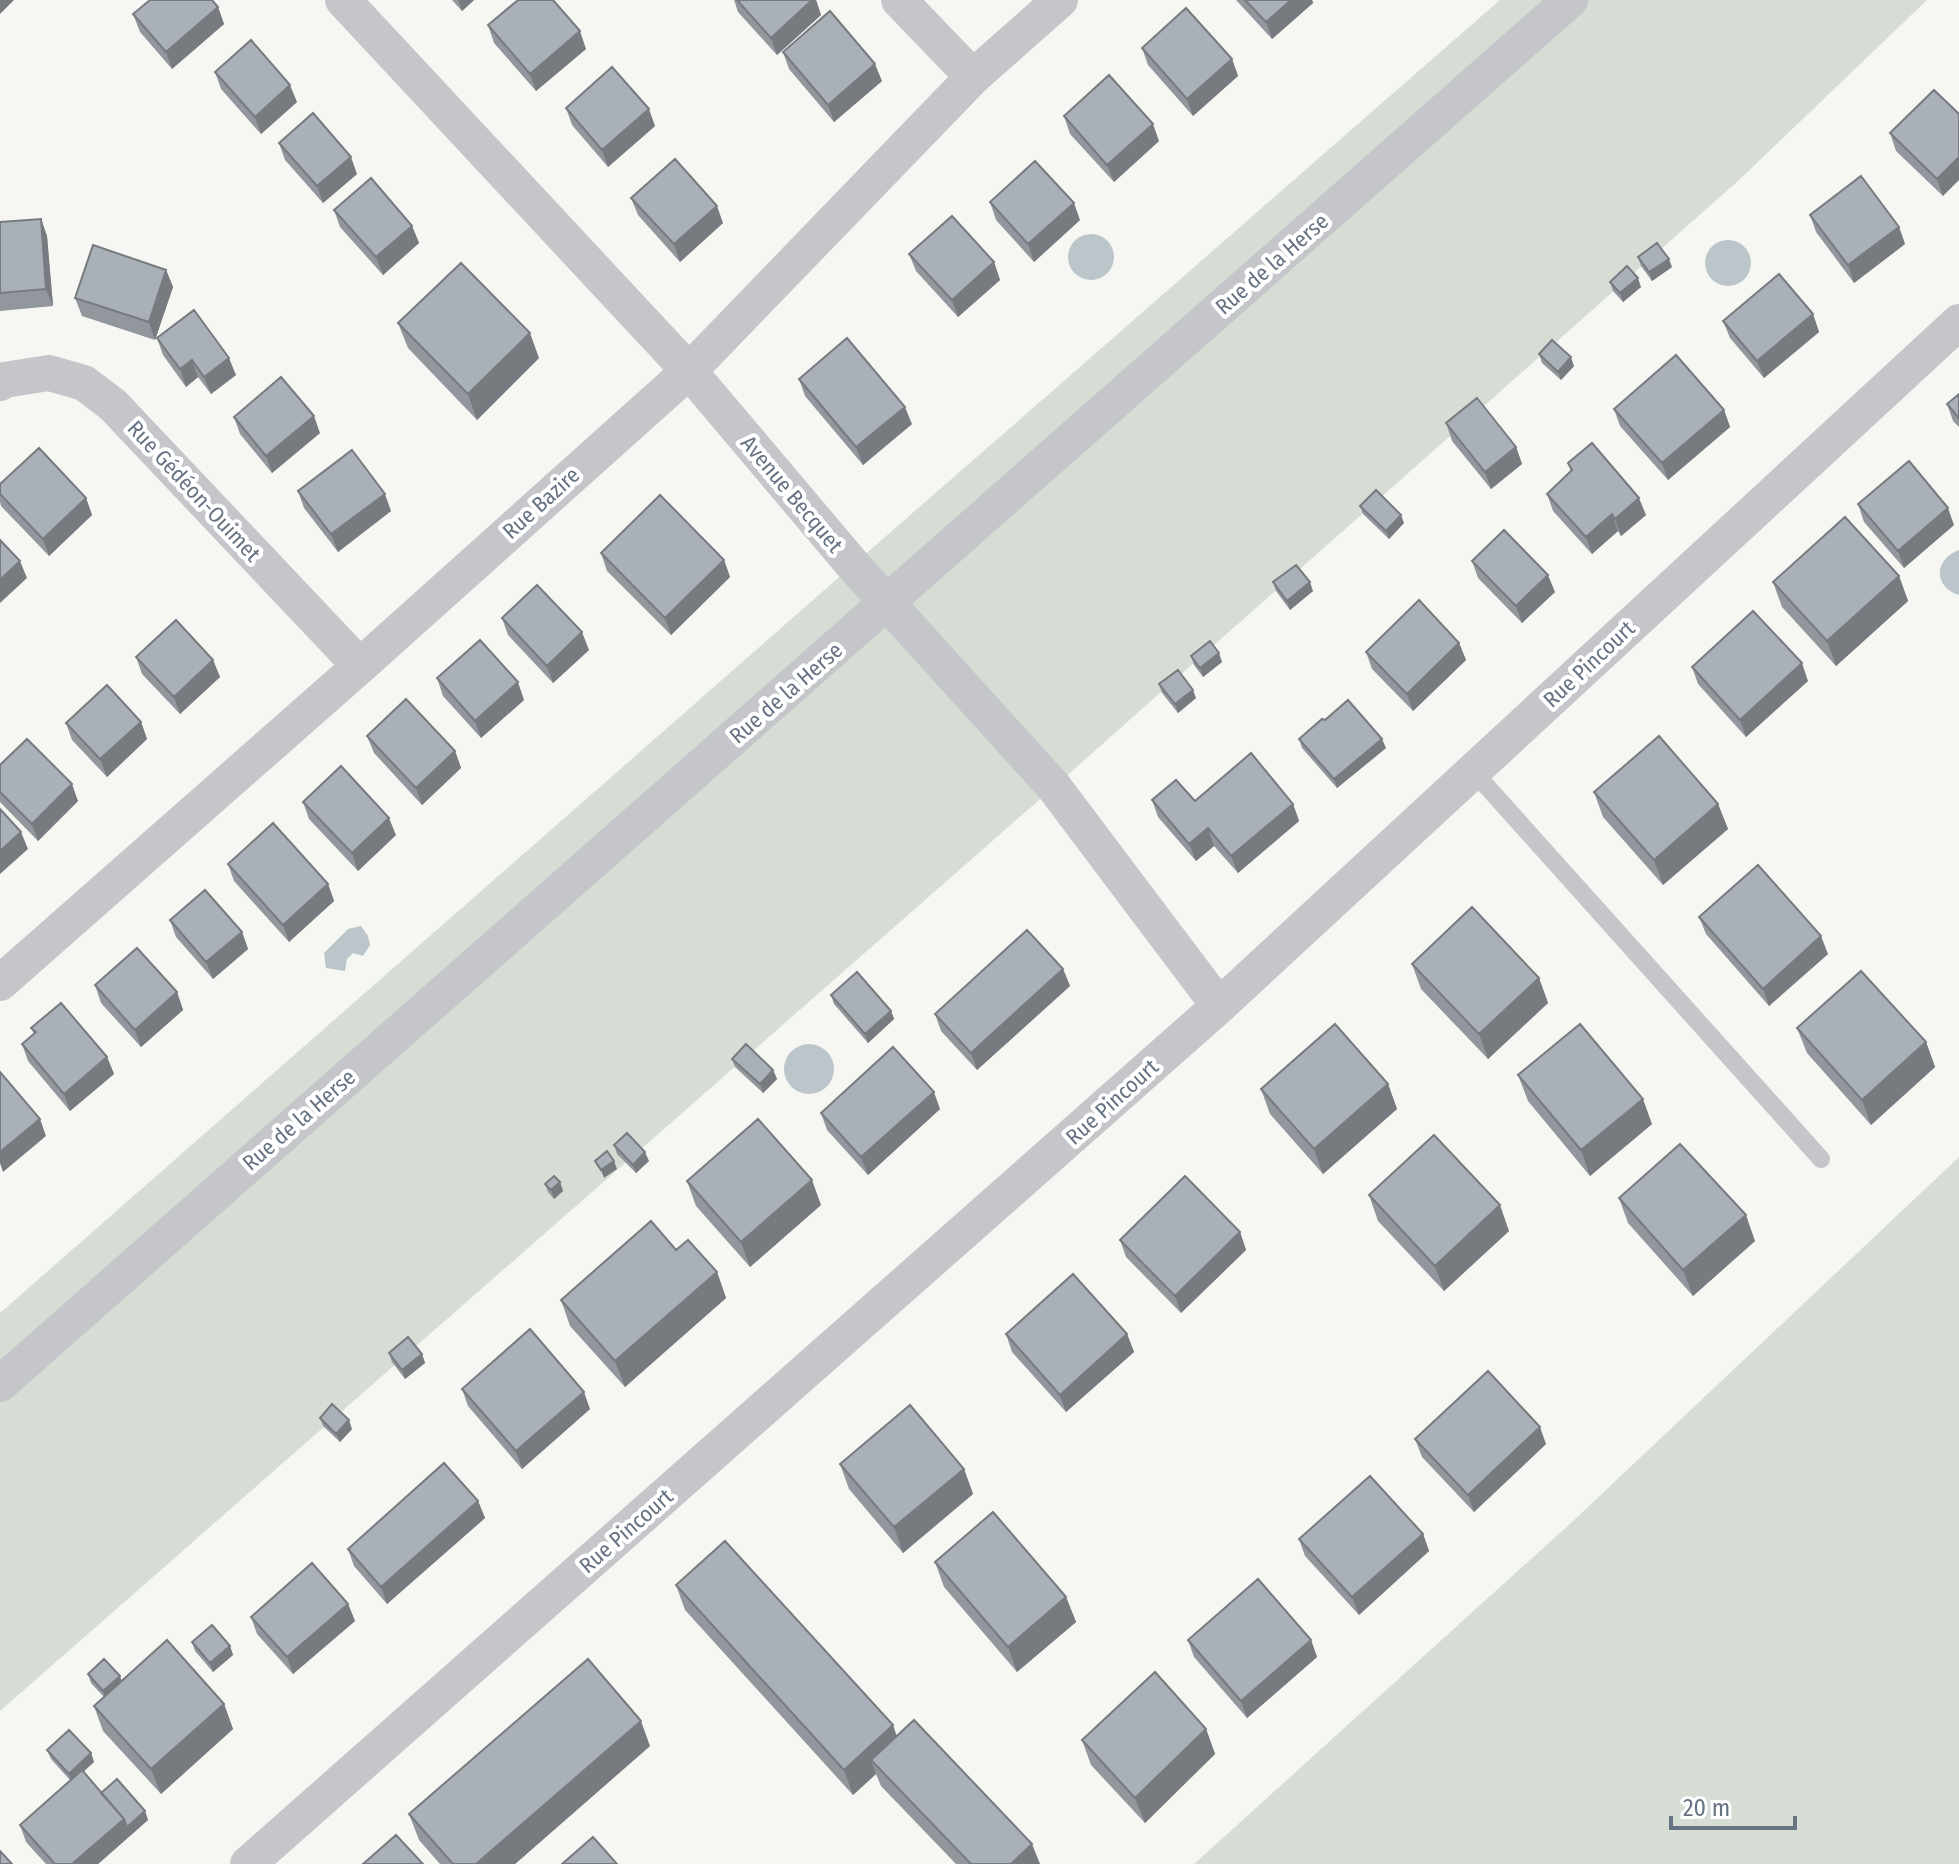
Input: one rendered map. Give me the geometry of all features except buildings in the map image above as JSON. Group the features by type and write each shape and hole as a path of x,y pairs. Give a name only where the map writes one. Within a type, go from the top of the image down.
{"street":[{"name":"Avenue Becquet","path":"343,0 689,371 853,565 1054,787 1219,1006"},
{"path":"899,0 973,77"},
{"name":"Rue Bazire","path":"0,983 689,371 973,77 1060,0"},
{"name":"Rue de la Herse","path":"0,1384 1570,0"},
{"name":"Rue Pincourt","path":"248,1864 1219,1006 1959,322"},
{"name":"Rue Gédéon-Ouimet","path":"0,383 49,373 84,383 113,405 360,666"}],"lane":[{"path":"1473,771 1821,1159"}],"shaded area":[{"path":"1500,0 1927,0 1739,180 1054,787 0,1711 0,1313"},
{"path":"1091,234 1107,241 1114,257 1107,273 1091,280 1075,273 1068,257 1075,241"},
{"path":"1728,240 1745,246 1751,263 1745,280 1728,286 1711,280 1705,263 1711,246"},
{"path":"1959,550 1959,595 1945,586 1940,573 1945,560"},
{"path":"361,926 370,945 363,956 353,953 347,959 345,971 326,968 324,953 348,929"},
{"path":"809,1044 826,1052 834,1069 826,1086 809,1094 792,1086 784,1069 792,1052"},
{"path":"1959,1157 1959,1864 1194,1864 1572,1522"}]}
